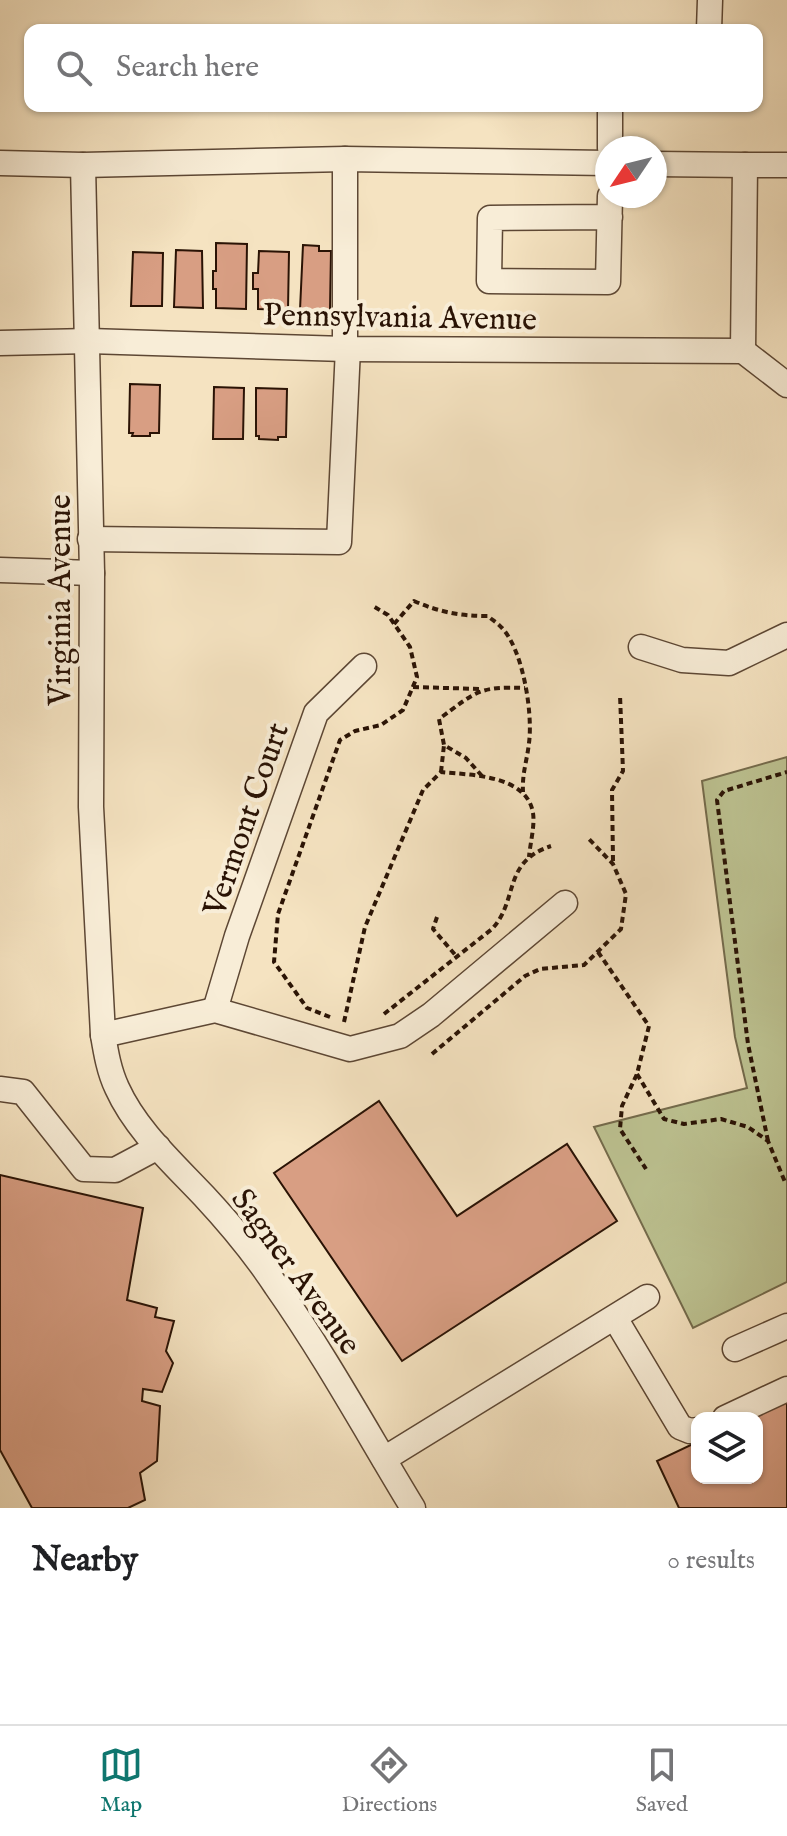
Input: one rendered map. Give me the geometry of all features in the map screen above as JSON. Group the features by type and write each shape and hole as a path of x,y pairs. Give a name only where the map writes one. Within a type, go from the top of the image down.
{"street":[{"path":"709,24 710,0"},
{"path":"610,112 610,136"},
{"path":"0,163 83,165 345,159 595,163"},
{"path":"90,539 339,542 346,348 345,159"},
{"path":"667,164 787,165"},
{"name":"Virginia Avenue","path":"83,165 92,573 91,807 103,1035"},
{"path":"745,165 743,351 787,383"},
{"path":"610,207 608,282 489,281 490,218 610,207"},
{"name":"Pennsylvania Avenue","path":"0,343 89,341 346,348 743,351"},
{"path":"0,570 92,573"},
{"path":"641,647 682,660 729,663 787,635"},
{"name":"Vermont Court","path":"215,1010 237,936 316,713 364,666"},
{"path":"103,1035 215,1010 350,1049 400,1036 431,1015 565,903"},
{"name":"Sagner Avenue","path":"103,1035 107,1061 117,1089 133,1115 248,1247 276,1285 413,1508"},
{"path":"0,1089 23,1092 84,1169 115,1170 158,1147"},
{"path":"384,1459 647,1297"},
{"path":"615,1318 680,1427 691,1431"},
{"path":"735,1349 787,1326"},
{"path":"738,1412 787,1389"}],"path":[{"path":"394,624 414,601 441,612 488,616 504,629 518,655 525,688 529,742 522,771 523,792 533,813 529,857"},
{"path":"373,606 388,615 410,647 417,677 403,710 381,725 355,731 340,740 278,914 274,962 307,1008 347,1023 365,927 423,790 441,772 444,745 439,719 475,693 487,689"},
{"path":"413,687 525,688"},
{"path":"613,864 612,790 623,771 620,695"},
{"path":"444,745 466,758 483,778"},
{"path":"441,772 504,783 523,792"},
{"path":"785,1182 768,1141 748,1044 717,800 724,791 787,772"},
{"path":"432,1054 525,976 540,969 584,965 621,929 626,894 613,864 589,839"},
{"path":"372,1018 383,1015 503,917 510,885 522,865 536,851 551,846"},
{"path":"437,917 433,929 457,957"},
{"path":"598,952 649,1026 637,1074 622,1106 620,1129 646,1169"},
{"path":"637,1074 664,1119 684,1124 721,1119 748,1127 768,1141"}],"green space":[{"path":"787,757 787,1282 693,1328 594,1127 747,1088 735,1037 702,781"}],"building":[{"path":"216,243 247,244 246,309 216,308 213,271 216,271"},
{"path":"303,245 319,246 319,251 331,251 330,310 300,310"},
{"path":"176,250 202,251 203,308 174,307"},
{"path":"259,251 289,252 288,310 258,309 258,289 253,289 253,273 258,273"},
{"path":"133,252 163,253 162,306 131,306"},
{"path":"130,384 160,385 159,433 132,436 133,433 129,433"},
{"path":"214,387 244,388 243,439 213,439"},
{"path":"256,388 287,389 286,437 278,437 278,440 259,439 256,436"},
{"path":"379,1101 457,1216 567,1144 617,1221 402,1361 274,1173"},
{"path":"0,1175 143,1208 127,1300 157,1308 155,1317 174,1321 166,1351 173,1363 162,1392 143,1389 142,1401 160,1406 157,1461 140,1473 145,1500 128,1508 32,1508 0,1450"},
{"path":"787,1401 787,1508 679,1508 657,1461 691,1445 691,1484 763,1484 763,1412"}]}
